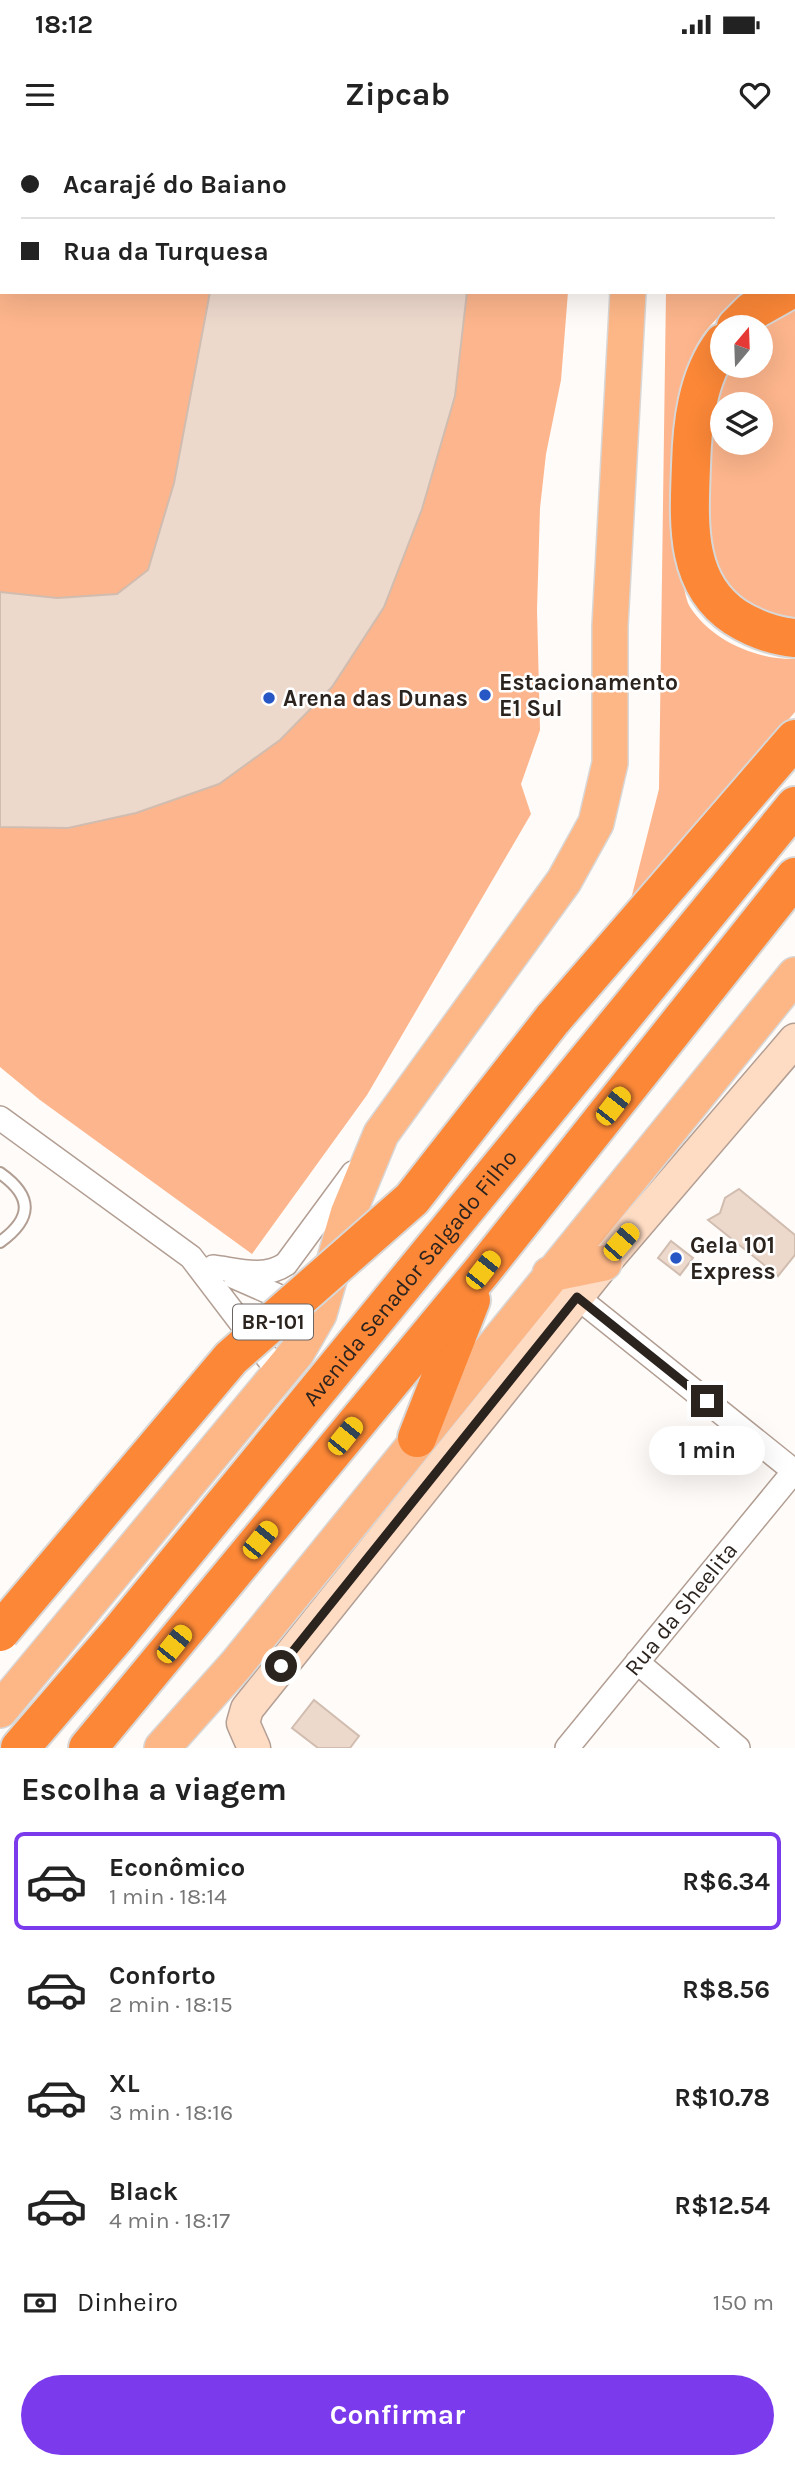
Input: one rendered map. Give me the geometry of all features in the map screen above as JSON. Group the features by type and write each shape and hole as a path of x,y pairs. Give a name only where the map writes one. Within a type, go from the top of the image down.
{"highway":[{"path":"747,315 782,294"},
{"path":"710,368 702,382 694,431 689,524 693,557 703,581 724,610 766,633 795,638"},
{"name":"BR-101","path":"0,1632 231,1358 412,1199 552,1020 795,739"},
{"name":"Avenida Senador Salgado Filho","path":"20,1748 119,1633 795,806"},
{"path":"88,1748 483,1270 795,877"},
{"path":"417,1438 483,1270"}],"main road":[{"path":"0,1710 280,1374 318,1314 348,1214 381,1134 565,881 596,823 610,763 610,626 628,294"},
{"path":"162,1748 236,1665 758,1017 795,975"},
{"path":"254,1748 243,1723 247,1709 604,1263 795,1040"},
{"path":"550,1274 604,1263"}],"street":[{"path":"0,1118 191,1257 318,1314"},
{"path":"214,1267 263,1273 275,1271 286,1264 381,1134"},
{"path":"191,1257 280,1374"},
{"path":"577,1297 795,1470"},
{"name":"Rua da Sheelita","path":"567,1748 795,1470"},
{"path":"638,1662 738,1748"}],"lane":[{"path":"0,1173 24,1198 26,1211 13,1233 0,1242"}],"shaded area":[{"name":"Arena das Dunas","path":"0,294 568,294 561,380 546,454 540,508 537,610 540,730 521,784 531,814 367,1095 252,1254 40,1100 0,1067"},
{"path":"666,294 745,294 720,315 710,315 710,326 694,349 684,383 675,437 675,487 682,573 690,607 710,629 750,652 795,659 795,712 631,899 659,789"},
{"path":"795,306 795,620 768,614 743,602 711,564 703,467 710,434 710,455 773,455 773,392 719,392 722,378 774,378 774,319"}],"building":[{"name":"Arena das Dunas","path":"210,294 467,294 455,396 422,509 384,607 332,687 280,740 219,784 136,813 68,828 0,827 0,592 57,598 117,594 148,570 174,483"},
{"path":"739,1189 795,1235 795,1255 778,1276 708,1220 720,1213 725,1198"},
{"name":"Gela 101 Express","path":"671,1241 693,1258 680,1275 658,1258"},
{"path":"314,1700 359,1736 350,1748 318,1748 292,1728"}],"place":[{"name":"Estacionamento E1 Sul","path":"485,695"},
{"name":"Arena das Dunas","path":"269,698"},
{"name":"Gela 101 Express","path":"676,1258"}],"route":[{"path":"281,1666 577,1297 707,1401"}]}
